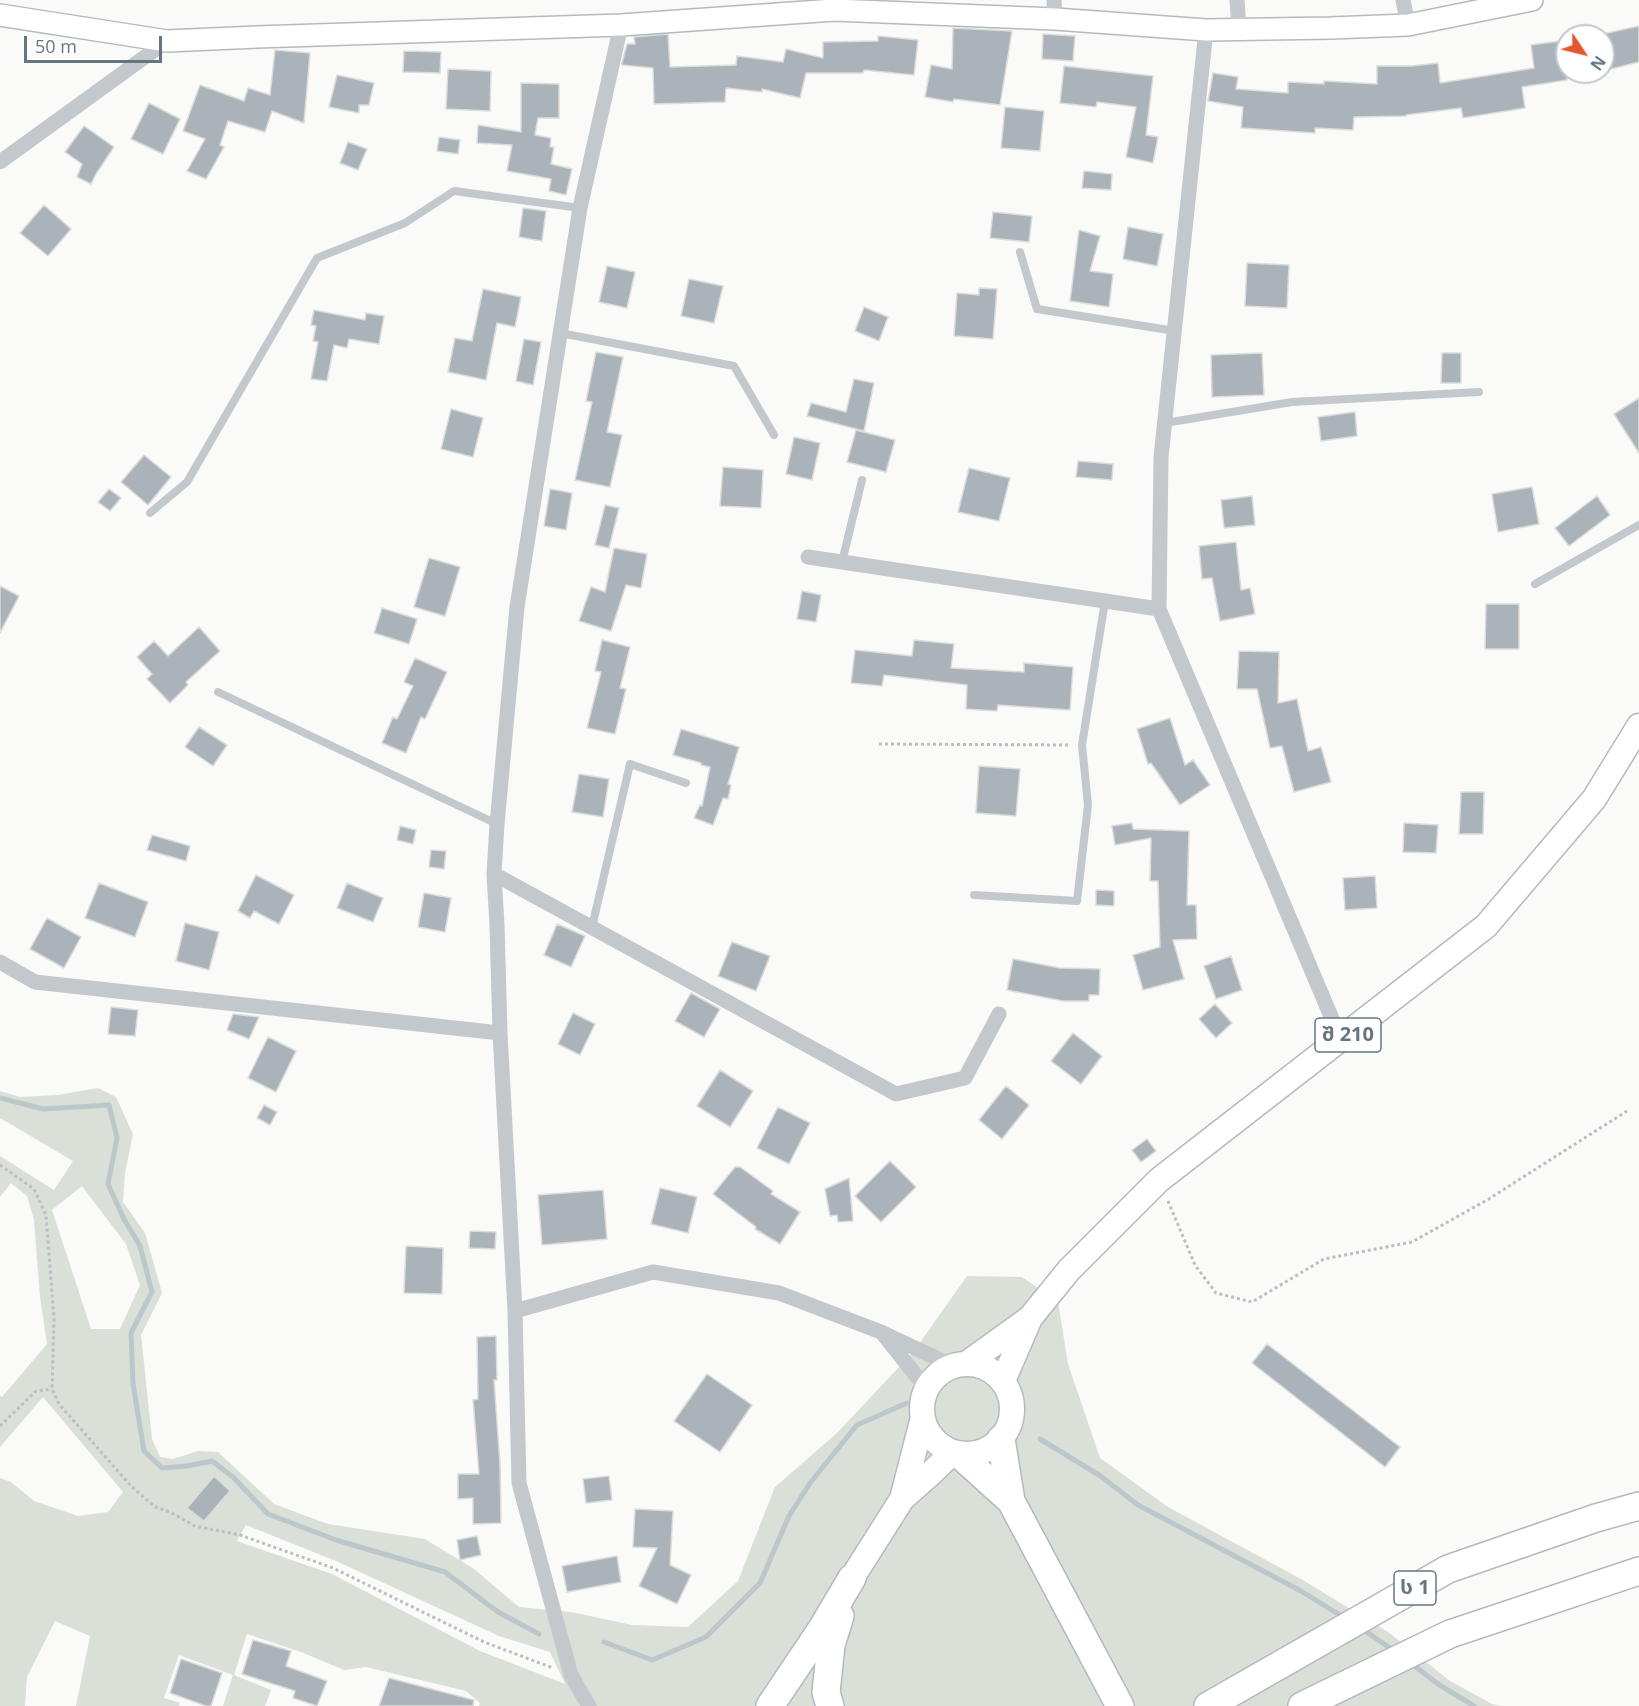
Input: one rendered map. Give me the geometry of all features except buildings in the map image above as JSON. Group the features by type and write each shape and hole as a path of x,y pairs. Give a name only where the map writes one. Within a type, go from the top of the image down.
{"highway":[{"path":"1001,1439 1011,1501 1120,1706"},
{"path":"956,1454 1011,1501"},
{"name":"ს 1","path":"1208,1706 1448,1569 1596,1518 1639,1506"},
{"path":"1302,1706 1450,1634 1639,1571"},
{"path":"770,1706 823,1627 852,1578"},
{"path":"830,1706 826,1692 831,1645 852,1578"}],"main road":[{"path":"0,15 166,42 621,25 834,10 1055,9 1206,30 1331,28 1408,25 1529,0"},
{"name":"შ 210","path":"1003,1381 1030,1318 1069,1270 1159,1180 1486,926 1594,799 1639,726"},
{"name":"შ 210","path":"960,1365 1030,1318"},
{"path":"902,1499 922,1421 921,1404 926,1388 937,1374 960,1365 986,1368 1003,1381 1008,1390 1012,1410 1011,1421 1001,1439 993,1447 982,1452 972,1455 956,1454 933,1440 922,1421"},
{"path":"852,1578 902,1499 956,1454"}],"street":[{"path":"1237,0 1239,30"},
{"path":"1403,0 1408,25"},
{"path":"589,1706 571,1675 519,1483 515,1311 494,874 518,607 580,208 621,25"},
{"path":"1206,30 1161,457 1159,609 1341,1040"},
{"path":"0,162 166,42"},
{"path":"808,557 1159,609"},
{"path":"494,874 896,1094 965,1078 999,1014"},
{"path":"0,962 35,982 500,1033"},
{"path":"515,1311 653,1272 778,1293 960,1365"},
{"path":"881,1332 926,1388"}],"lane":[{"path":"150,513 187,482 317,258 405,223 454,191 580,208"},
{"path":"1020,252 1037,309 1175,331"},
{"path":"560,333 734,366 774,435"},
{"path":"1165,423 1292,402 1479,392"},
{"path":"842,562 862,480"},
{"path":"1535,584 1639,525"},
{"path":"974,895 1077,901 1088,805 1082,745 1105,601"},
{"path":"218,692 497,824"},
{"path":"592,927 630,764 687,783"}],"path":[{"path":"879,744 1082,745"},
{"path":"1159,1180 1195,1265 1216,1293 1252,1302 1324,1259 1412,1242 1487,1200 1627,1111"},
{"path":"0,1165 34,1189 45,1215 54,1319 52,1389 59,1404 132,1487 155,1507 170,1512 195,1526 240,1535 333,1568 484,1642 571,1675"},
{"path":"0,1426 36,1391 52,1389"}],"shaded area":[{"path":"98,1088 116,1097 133,1134 125,1173 123,1202 145,1233 162,1293 141,1335 152,1439 160,1457 173,1459 198,1451 218,1452 274,1504 328,1524 425,1539 474,1569 519,1607 571,1612 632,1625 688,1627 738,1581 775,1487 837,1433 914,1351 967,1276 1022,1277 1058,1302 1068,1364 1100,1458 1168,1507 1301,1579 1388,1632 1450,1681 1492,1704 1501,1706 479,1706 480,1703 466,1691 366,1667 344,1670 301,1652 247,1634 234,1675 271,1690 265,1706 223,1706 233,1675 179,1655 164,1698 180,1703 179,1706 76,1706 90,1636 55,1621 27,1677 25,1706 0,1706 0,1478 11,1482 34,1501 78,1516 108,1512 123,1492 43,1397 0,1447 0,1396 2,1397 47,1344 40,1297 34,1220 27,1196 11,1183 0,1197 0,1156 54,1190 73,1161 0,1118 0,1091 20,1097 58,1095","holes":["82,1186 126,1244 140,1285 120,1329 91,1329 52,1210","246,1525 336,1561 499,1636 550,1652 565,1684 480,1651 332,1574 237,1541"]}],"waterway":[{"path":"0,1098 43,1109 109,1105 117,1138 108,1184 124,1219 140,1246 152,1292 131,1333 133,1384 144,1451 162,1468 212,1461 233,1477 268,1514 336,1540 445,1572 498,1612 539,1634"},
{"path":"604,1642 652,1660 706,1637 760,1583 789,1516 810,1483 857,1425 907,1403"},
{"path":"1040,1439 1099,1475 1138,1505 1301,1591 1346,1619"},
{"path":"1362,1629 1396,1652"},
{"path":"1411,1663 1438,1684 1474,1706"}]}
